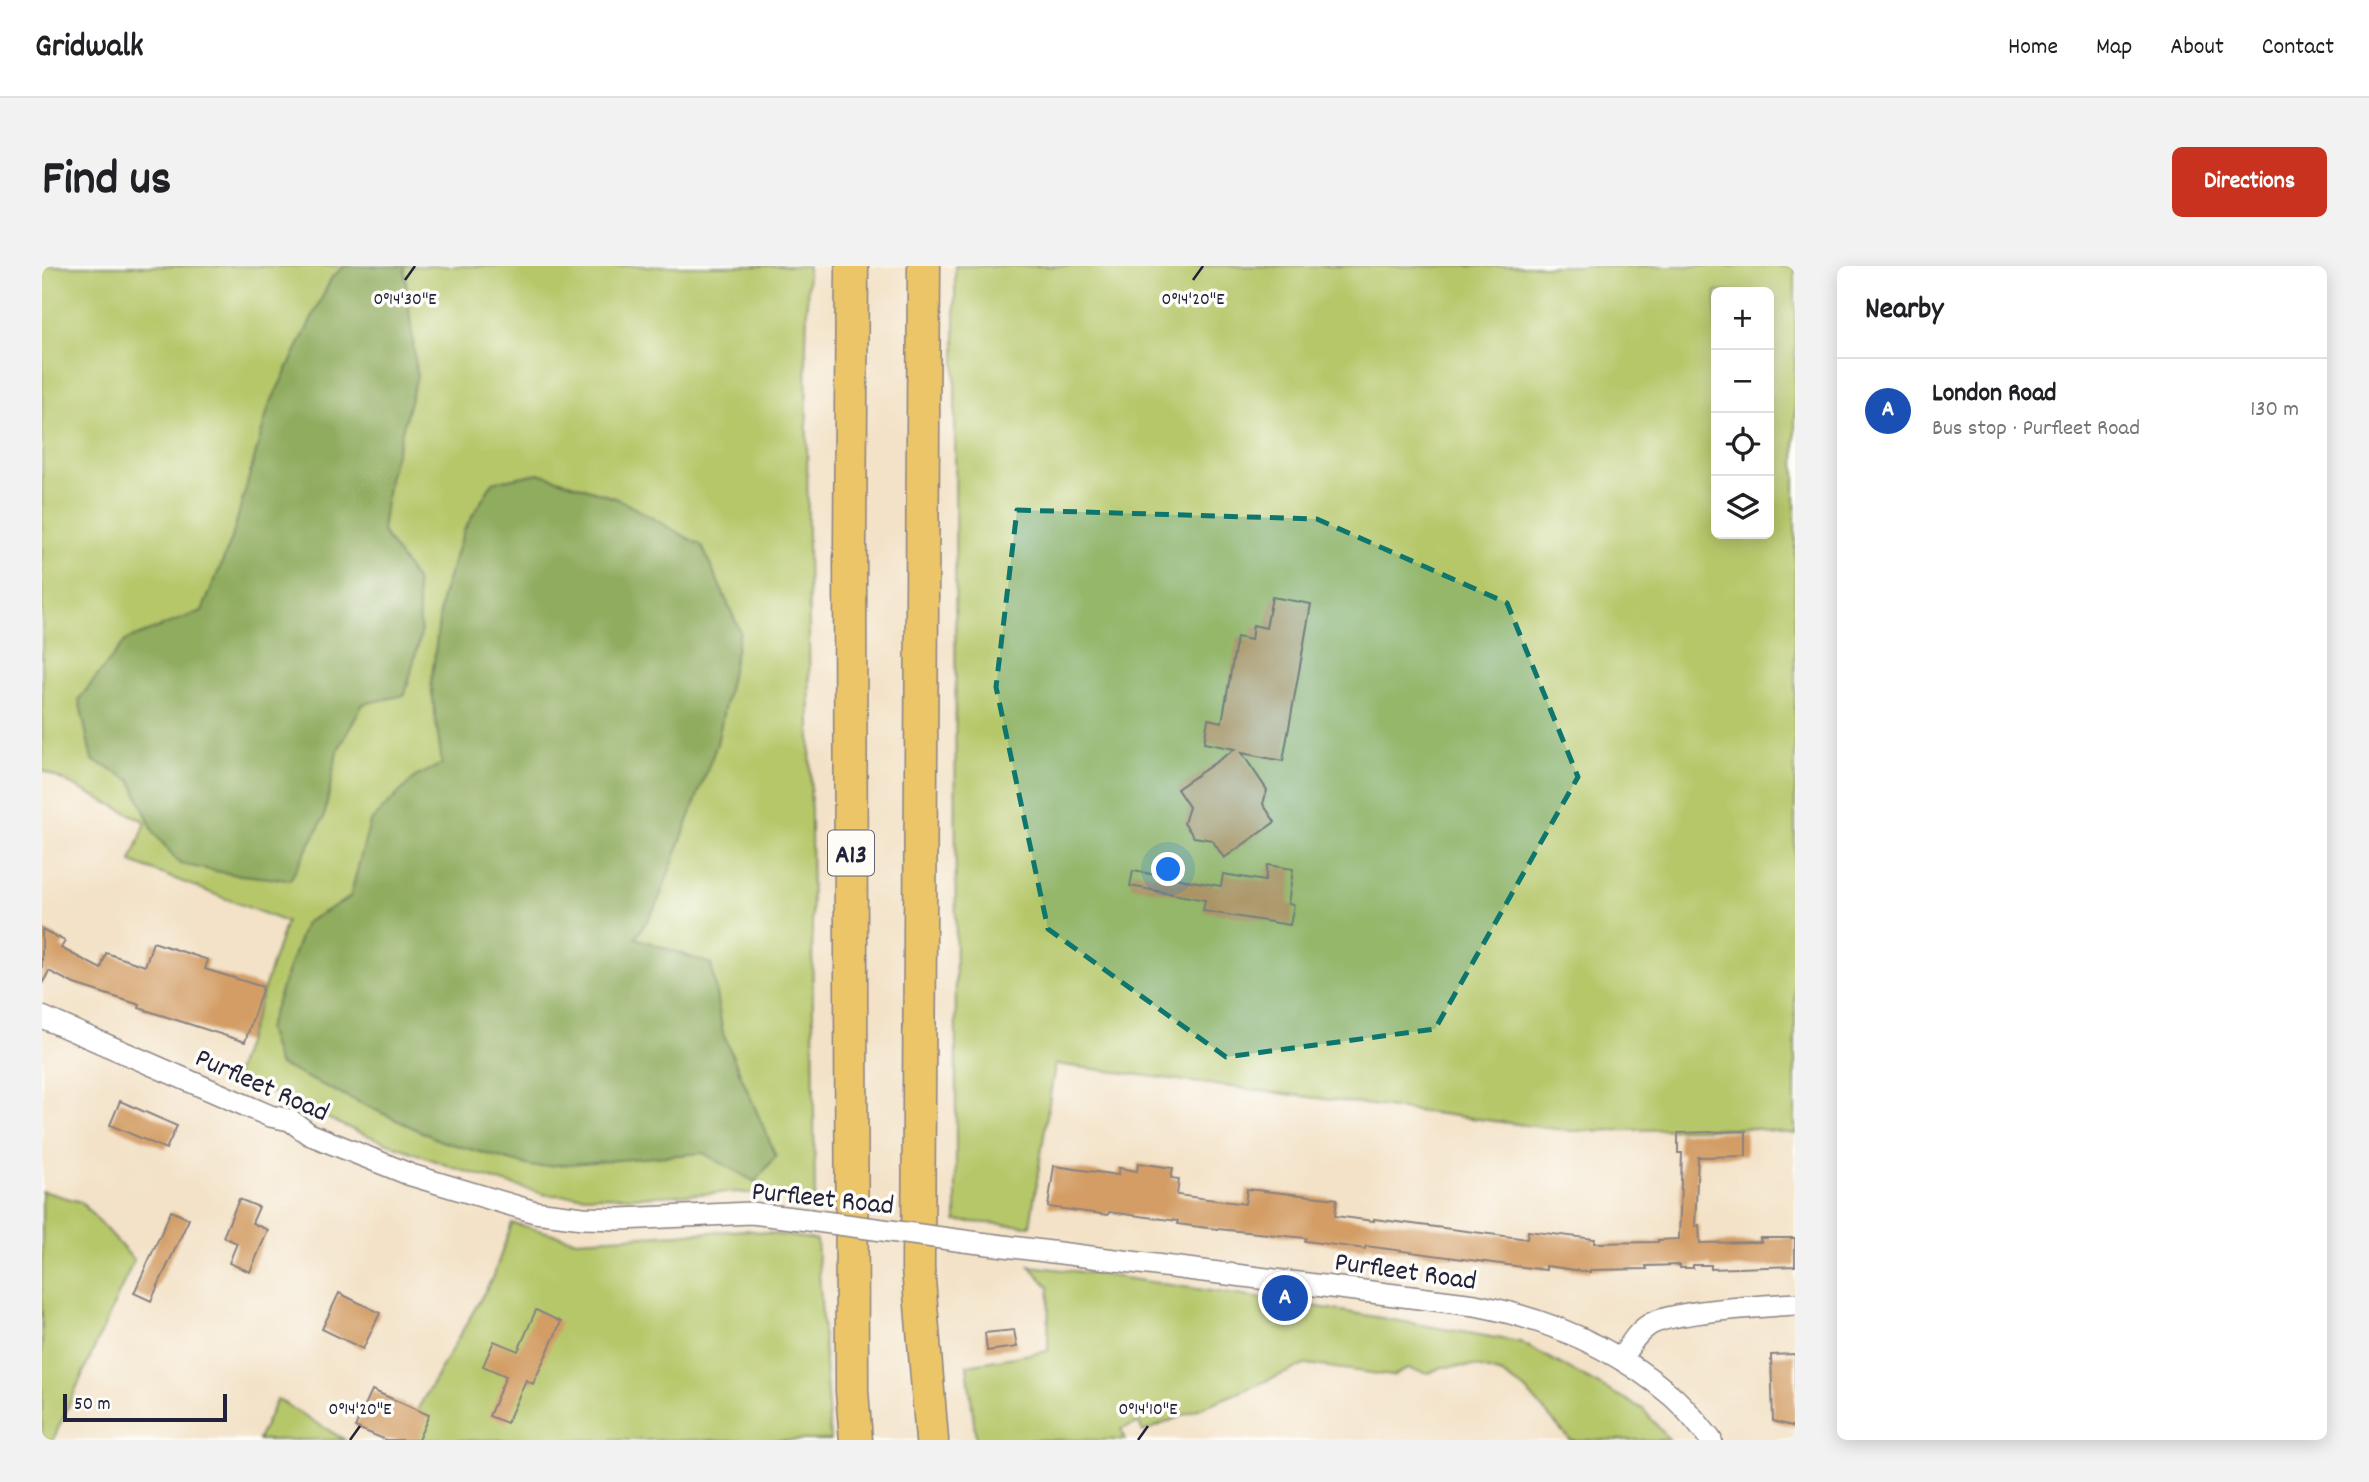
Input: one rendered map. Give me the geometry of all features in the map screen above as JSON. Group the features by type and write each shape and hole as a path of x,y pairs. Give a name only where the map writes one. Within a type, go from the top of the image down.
{"highway":[{"name":"A13","path":"852,266 852,1391 856,1440"},
{"path":"923,266 918,1268 932,1440"}],"street":[{"name":"Purfleet Road","path":"42,1017 270,1116 290,1120 309,1134 396,1169 535,1212 621,1219 751,1213 1510,1312 1566,1330 1621,1359 1673,1396 1711,1440"},
{"path":"1621,1359 1635,1337 1650,1324 1704,1313 1795,1304"}],"highlighted area":[{"path":"1017,510 1317,519 1507,603 1578,777 1435,1029 1226,1057 1048,929 996,687"}],"green space":[{"path":"42,266 808,266 806,347 815,1202 738,1192 638,1197 547,1195 454,1168 351,1129 235,1076 286,922 131,862 146,822 42,770"},
{"path":"345,266 404,266 417,376 389,479 382,531 416,580 421,634 405,695 363,704 337,752 324,818 290,880 231,874 180,864 154,833 131,780 92,760 79,699 126,640 202,611 231,541 269,406 332,277"},
{"path":"955,266 1795,266 1795,1134 1752,1128 1571,1131 1055,1064 1030,1226 956,1221"},
{"path":"539,473 618,499 702,546 740,631 717,744 657,904 636,938 711,964 723,1034 776,1156 755,1182 703,1153 534,1167 441,1141 278,1064 267,1029 305,923 350,897 370,822 415,777 442,764 431,685 442,596 464,530 493,482"},
{"path":"42,1191 81,1202 134,1260 53,1440 42,1440"},
{"path":"512,1223 576,1240 746,1230 817,1240 830,1440 400,1440 493,1277"},
{"path":"1030,1266 1318,1307 1520,1342 1643,1409 1669,1440 1570,1440 1526,1390 1502,1374 1474,1366 1442,1367 1429,1373 1408,1369 1392,1376 1307,1364 1143,1432 1139,1423 1121,1429 1125,1440 976,1440 967,1365 1048,1351 1049,1287"},
{"path":"277,1399 345,1440 258,1440"}],"building":[{"path":"1272,597 1311,604 1283,761 1242,753 1267,790 1263,804 1275,822 1224,858 1212,840 1194,837 1184,823 1189,807 1177,789 1235,749 1204,743 1208,719 1222,722 1237,637 1251,640 1253,625 1266,628"},
{"path":"1267,865 1293,869 1288,904 1294,905 1290,925 1203,911 1205,900 1130,886 1133,871 1221,886 1223,874 1265,881"},
{"path":"42,929 65,941 61,948 101,969 106,953 145,966 153,942 208,960 205,969 263,987 245,1042 139,1008 140,1005 74,984 49,971 42,984"},
{"path":"120,1101 177,1126 166,1149 110,1125"},
{"path":"1746,1131 1746,1156 1698,1157 1695,1226 1699,1225 1700,1243 1761,1242 1760,1238 1795,1238 1795,1266 1711,1269 1711,1265 1680,1268 1680,1265 1590,1272 1546,1266 1546,1270 1366,1246 1365,1249 1305,1241 1306,1238 1177,1224 1178,1221 1109,1212 1108,1215 1048,1207 1054,1166 1118,1175 1119,1168 1137,1171 1138,1163 1173,1168 1171,1178 1179,1179 1177,1195 1245,1204 1247,1189 1337,1199 1335,1216 1527,1239 1528,1231 1595,1239 1594,1243 1658,1242 1679,1239 1682,1153 1678,1153 1678,1133"},
{"path":"239,1199 259,1207 252,1223 268,1230 250,1272 229,1263 237,1243 223,1237"},
{"path":"171,1211 189,1219 151,1301 134,1293"},
{"path":"339,1293 380,1313 363,1349 322,1329"},
{"path":"536,1310 561,1322 533,1384 526,1380 507,1423 489,1416 506,1376 483,1366 494,1341 518,1351"},
{"path":"1014,1330 1017,1347 987,1351 985,1333"},
{"path":"1795,1354 1795,1427 1773,1421 1771,1355"},
{"path":"372,1390 429,1415 418,1440 386,1440 355,1427"}],"place":[{"name":"London Road","path":"1285,1298"}]}
